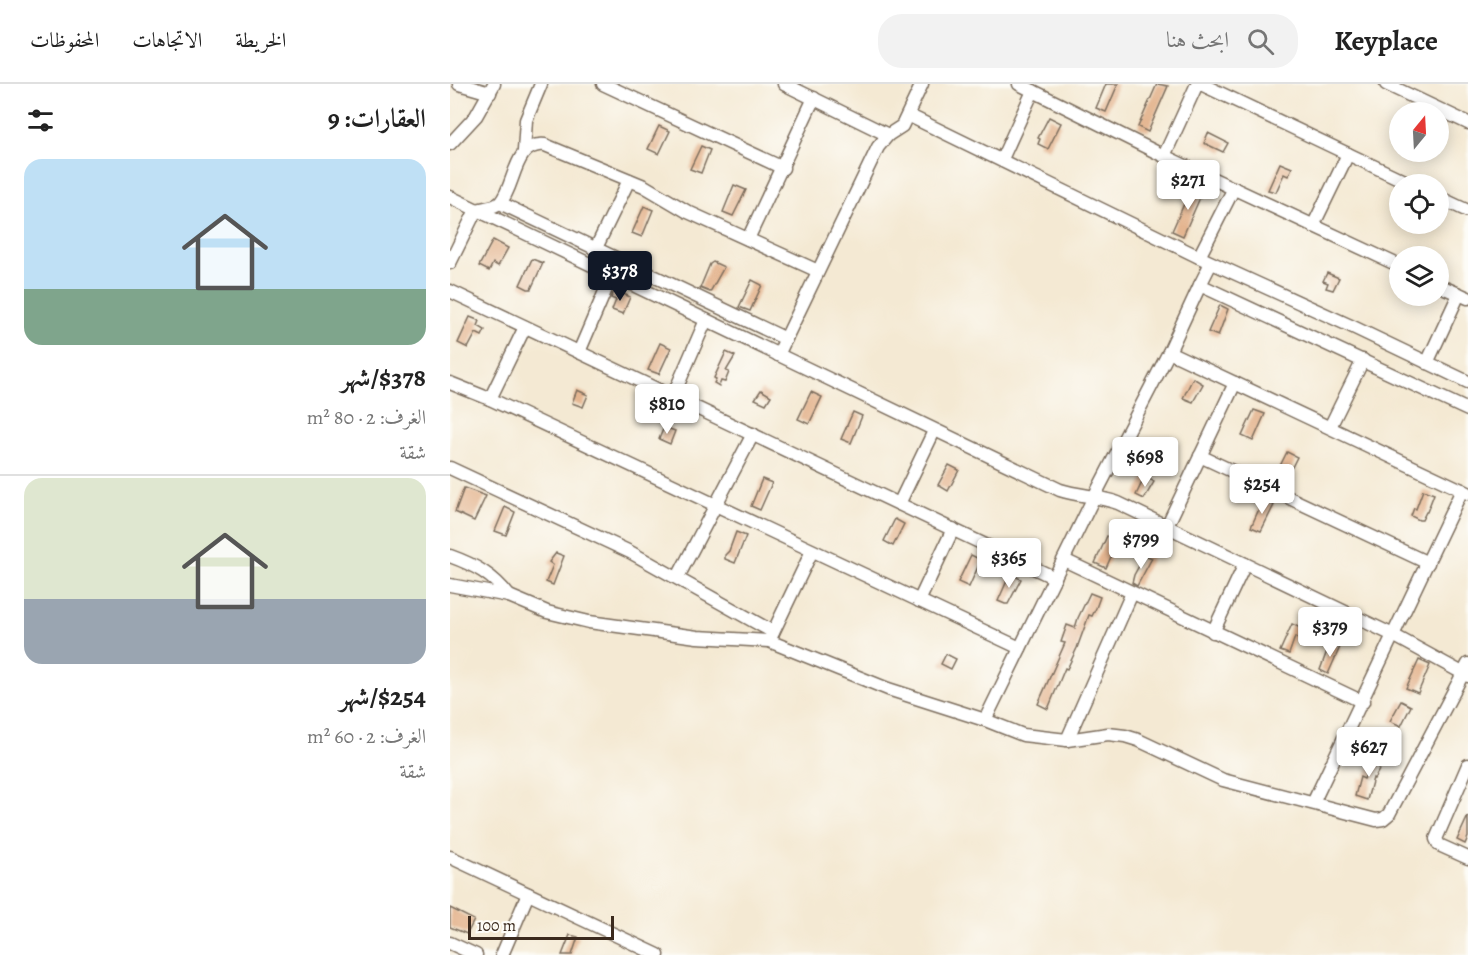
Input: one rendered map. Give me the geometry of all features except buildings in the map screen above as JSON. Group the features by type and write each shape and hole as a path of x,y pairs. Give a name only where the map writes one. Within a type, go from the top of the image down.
{"street":[{"path":"450,144 476,116 492,88 459,84"},
{"path":"476,210 500,203 524,151 526,120 541,84"},
{"path":"603,84 783,168"},
{"path":"784,84 888,135"},
{"path":"778,355 878,147 888,135 902,126 922,84"},
{"path":"1018,84 1164,156 1389,261"},
{"path":"1164,156 1199,84 1390,174"},
{"path":"1386,84 1468,123"},
{"path":"1002,159 1034,91"},
{"path":"748,239 814,98"},
{"path":"908,115 1205,260 1468,382"},
{"path":"524,151 532,145 545,144 629,180 688,212 818,271"},
{"path":"1313,226 1348,154"},
{"path":"595,250 629,180"},
{"path":"986,720 1094,497 1169,352 1200,285 1205,260 1234,188"},
{"path":"450,197 1060,490 1118,503 1467,671 1389,814 1383,819 1376,820 1223,780 1125,736 1108,734 1067,740 1023,735 986,720 888,689 771,636 678,577 630,552 450,468"},
{"path":"1449,202 1468,211"},
{"path":"500,203 786,339"},
{"path":"450,263 476,210"},
{"path":"579,352 612,275"},
{"path":"1200,285 1468,410"},
{"path":"1427,363 1463,296 1449,290"},
{"path":"450,291 1055,578"},
{"path":"672,396 706,320"},
{"path":"490,399 525,327"},
{"path":"1169,352 1465,491 1313,803"},
{"path":"1330,427 1363,360"},
{"path":"450,383 490,399 1020,648"},
{"path":"1167,526 1235,383"},
{"path":"899,504 934,431"},
{"path":"678,577 753,434"},
{"path":"1200,456 1428,564"},
{"path":"919,601 953,530"},
{"path":"771,636 812,551"},
{"path":"450,556 481,569 494,578 509,596"},
{"path":"1064,560 1363,702"},
{"path":"1213,632 1245,564"},
{"path":"450,585 509,596 547,612 589,622 697,637 771,636"},
{"path":"1067,740 1132,593"},
{"path":"1467,770 1436,839 1439,844 1468,858"},
{"path":"450,857 658,955"},
{"path":"502,955 528,894"},
{"path":"450,943 476,955"}]}
